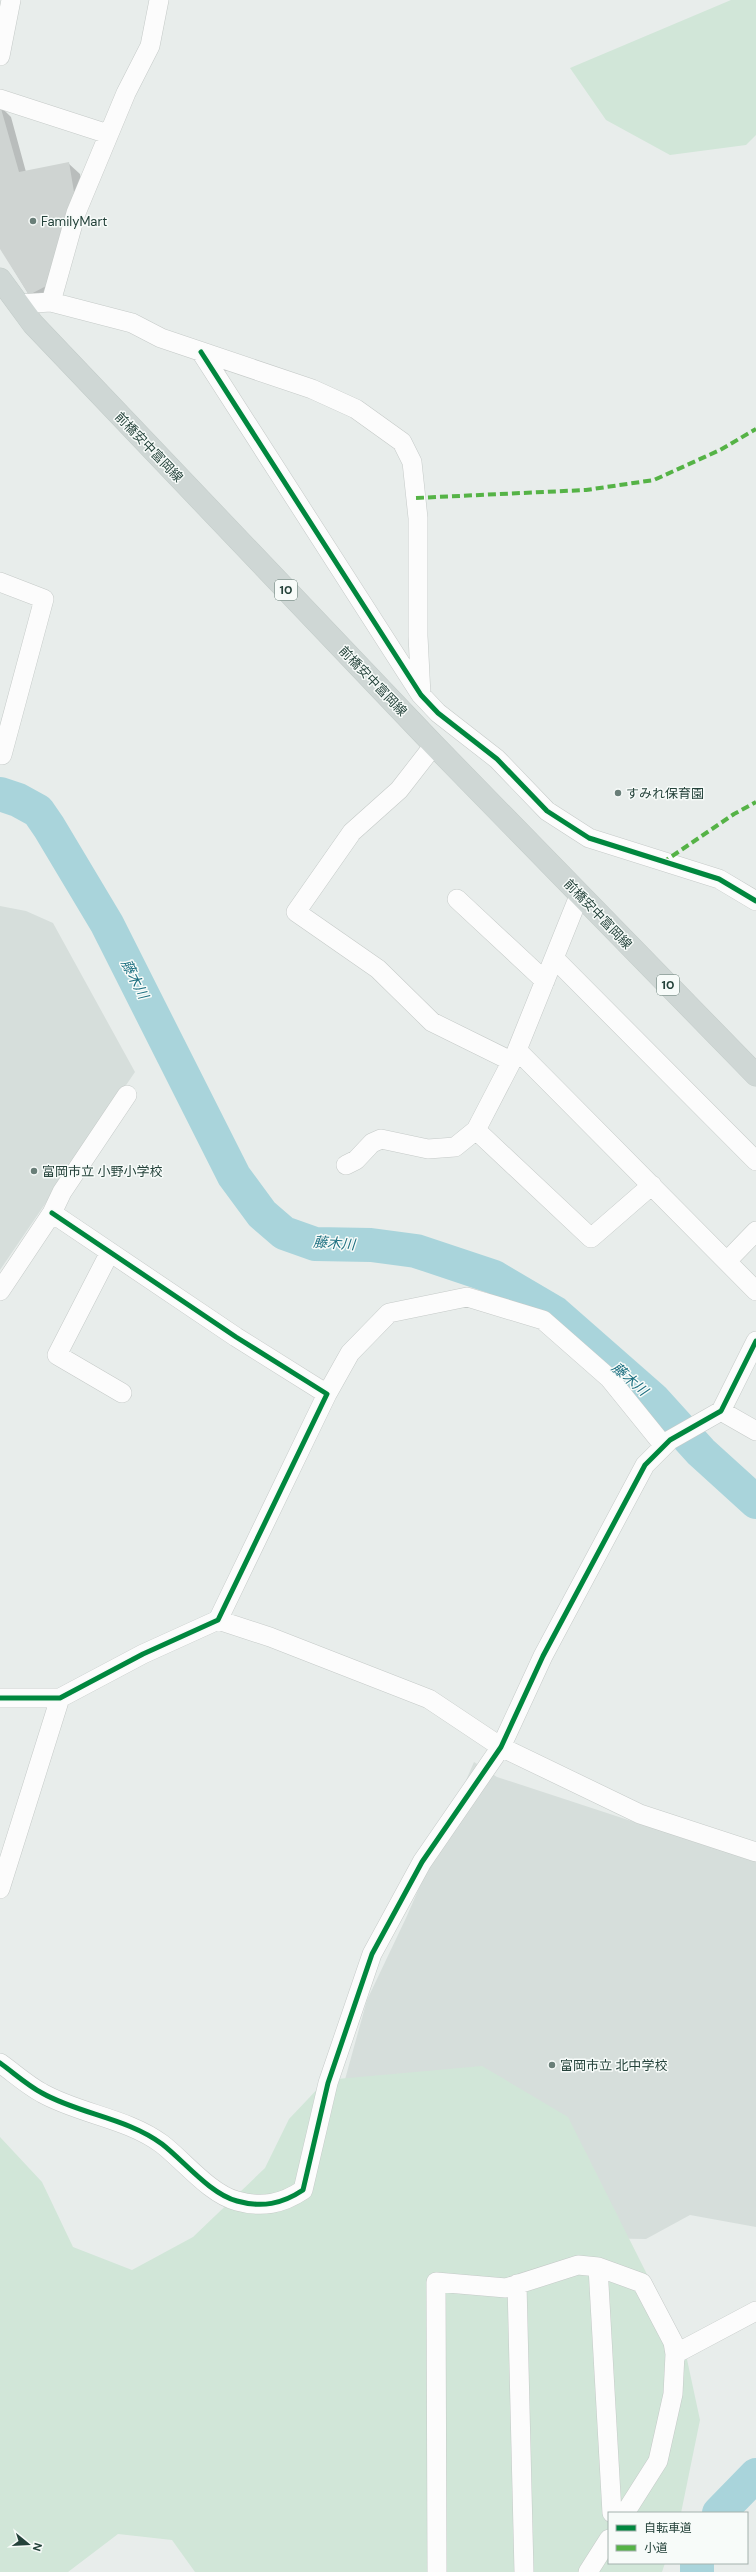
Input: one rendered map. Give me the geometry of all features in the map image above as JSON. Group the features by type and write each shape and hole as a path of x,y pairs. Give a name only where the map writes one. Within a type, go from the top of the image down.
{"main road":[{"name":"前橋安中富岡線","path":"0,279 33,324 579,896 756,1075"}],"street":[{"path":"0,56 11,0"},
{"path":"51,302 76,213 126,93 150,46 159,0"},
{"path":"0,99 108,134"},
{"path":"18,304 51,302 132,323 161,338 312,389 350,406 402,442 412,462 418,518 421,695 402,712"},
{"path":"201,352 421,695 438,714 497,759 547,811 589,838 719,879 756,901"},
{"path":"0,582 44,599 2,754 0,755"},
{"path":"434,745 400,790 352,832 296,912 378,969 432,1022 514,1055 652,1185 756,1290"},
{"path":"346,1165 356,1160 372,1143 381,1139 428,1149 455,1147 476,1130 514,1055 579,896"},
{"path":"457,899 545,981"},
{"path":"554,958 756,1161"},
{"path":"0,1291 52,1213 62,1192 127,1095"},
{"path":"476,1130 591,1238 652,1185"},
{"path":"52,1213 236,1338 327,1394"},
{"path":"727,1261 756,1231"},
{"path":"110,1252 57,1355 122,1394"},
{"path":"0,1698 60,1698 143,1654 218,1620 327,1394 350,1352 390,1313 467,1297 543,1320 609,1378 667,1443"},
{"path":"0,2063 42,2093 124,2124 161,2143 222,2195 236,2201 264,2206 291,2198 303,2190 328,2083 372,1954 422,1862 501,1747 543,1656 645,1465 667,1443 721,1411 756,1342"},
{"path":"721,1411 756,1431"},
{"path":"218,1620 270,1637 429,1698 501,1747 640,1814 756,1852"},
{"path":"0,1889 60,1698"},
{"path":"437,2572 436,2282 506,2288 578,2265 598,2267 642,2283 673,2342 675,2354 673,2394 658,2461 626,2512"},
{"path":"598,2267 612,2512"},
{"path":"517,2284 524,2572"},
{"path":"675,2354 756,2311"},
{"path":"588,2572 608,2541"}],"shaded area":[{"name":"富岡市立 小野小学校","path":"0,906 26,911 53,923 135,1072 0,1270"},
{"name":"富岡市立 北中学校","path":"474,1762 497,1777 756,1862 756,2227 690,2215 646,2239 586,2238 331,2130 367,2000 406,1918"}],"green space":[{"path":"731,0 756,0 756,135 746,145 670,155 606,120 570,68"},
{"path":"482,2066 568,2117 685,2350 700,2420 681,2512 608,2512 608,2564 665,2564 662,2572 195,2572 172,2540 118,2534 68,2572 0,2572 0,2137 42,2182 73,2247 132,2270 193,2237 265,2168 289,2119 326,2080"}],"building":[{"name":"FamilyMart","path":"0,105 19,172 69,162 74,192 50,284 29,295 0,249"}],"waterway":[{"name":"藤木川","path":"0,794 18,800 38,811 49,827 107,924 234,1176 262,1214 284,1233 315,1244 371,1245 416,1251 494,1277 555,1313 653,1399 701,1452 756,1502"},
{"path":"720,2512 756,2475"},
{"path":"697,2564 697,2572"}],"marked path":[{"path":"416,498 586,490 654,480 720,450 756,429"},
{"path":"662,863 734,814 756,802"}],"cycle path":[{"path":"201,352 421,695 438,713 497,759 547,811 589,838 719,879 756,901"},
{"path":"0,1698 60,1698 143,1654 218,1620 327,1394 236,1337 52,1213"},
{"path":"0,2063 31,2086 56,2100 134,2128 148,2135 162,2144 217,2192 227,2197 246,2203 263,2204 287,2199 303,2190 328,2083 372,1954 422,1862 501,1747 543,1656 645,1465 670,1440 721,1411 756,1341"}],"place":[{"name":"FamilyMart","path":"33,221"},
{"name":"すみれ保育園","path":"618,793"},
{"name":"富岡市立 小野小学校","path":"34,1171"},
{"name":"富岡市立 北中学校","path":"552,2065"}]}
